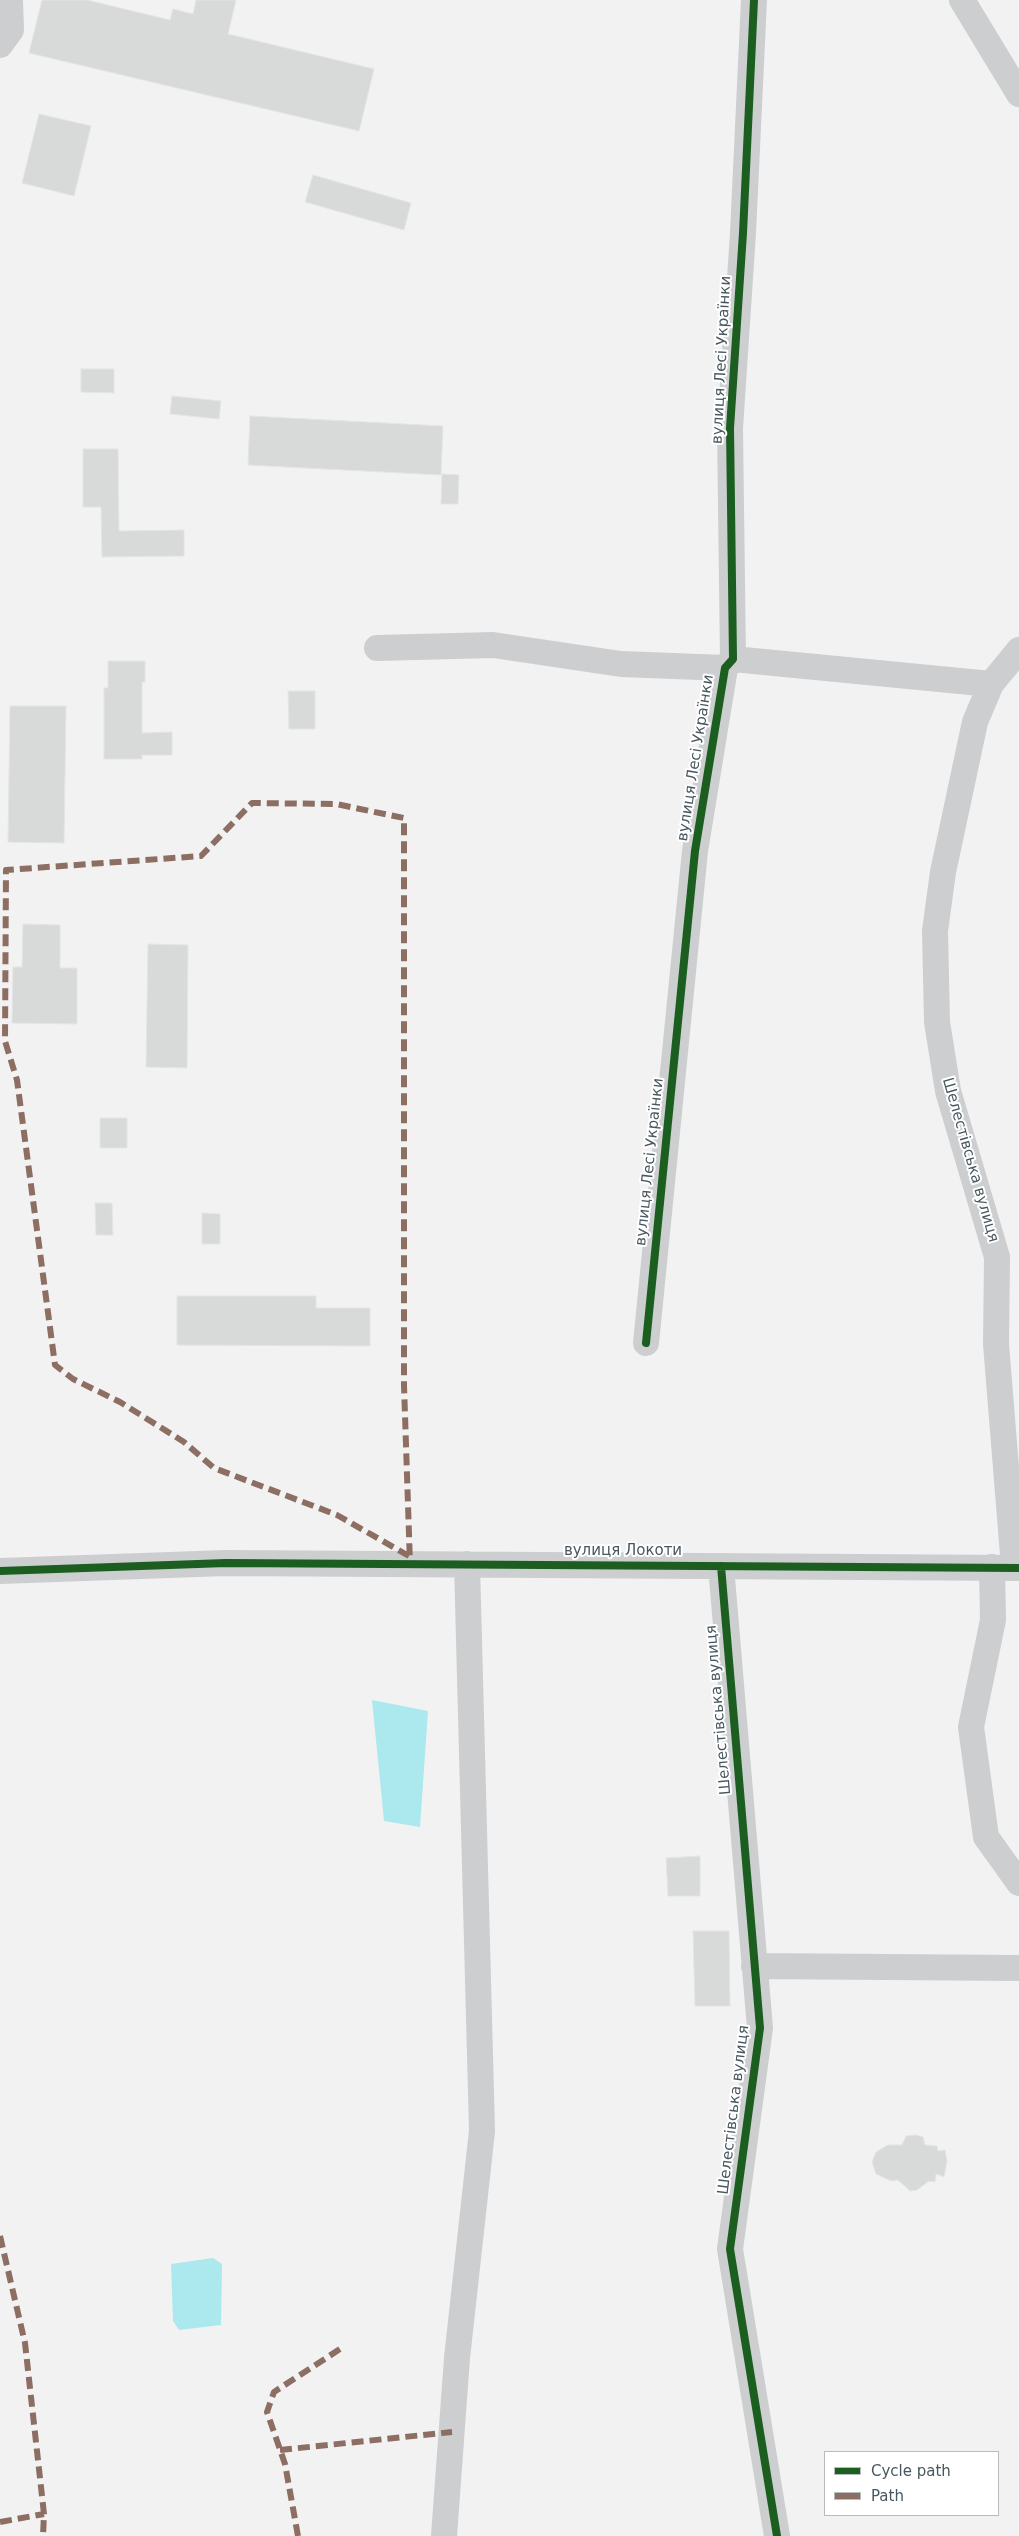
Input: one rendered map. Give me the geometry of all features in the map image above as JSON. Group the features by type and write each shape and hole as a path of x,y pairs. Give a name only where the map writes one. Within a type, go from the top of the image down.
{"street":[{"path":"0,44 11,30 10,0"},
{"name":"вулиця Лесі Українки","path":"646,1343 695,851 729,664 730,428 754,0"},
{"path":"962,0 1019,94"},
{"path":"377,648 493,645 621,664 729,664 991,684"},
{"name":"Шелестівська вулиця","path":"1019,650 991,684 975,722 943,872 935,931 938,1022 948,1091 997,1257 996,1344 1008,1567 992,1620 971,1727 986,1837 1019,1883"},
{"name":"вулиця Локоти","path":"0,1571 226,1562 1008,1567"},
{"path":"444,2536 457,2358 482,2131 467,1564"},
{"name":"Шелестівська вулиця","path":"721,1566 760,2028 730,2249 778,2536"},
{"path":"754,1966 1019,1968"}],"water":[{"path":"372,1700 428,1711 420,1827 384,1821"},
{"path":"213,2258 222,2264 221,2325 179,2330 173,2321 171,2264"}],"building":[{"path":"42,0 87,0 170,20 173,9 193,14 196,0 236,0 228,34 374,69 359,131 29,53"},
{"path":"39,114 91,126 74,196 22,183"},
{"path":"313,175 411,203 404,230 305,202"},
{"path":"81,369 114,369 114,393 81,392"},
{"path":"172,396 221,401 219,419 170,414"},
{"path":"250,416 443,426 441,475 248,465"},
{"path":"83,449 118,449 119,531 184,530 184,556 102,557 101,507 83,507"},
{"path":"442,474 459,475 458,504 441,504"},
{"path":"108,661 145,661 145,682 142,682 142,733 172,732 172,755 142,755 142,759 104,759 104,688 108,688"},
{"path":"288,691 315,691 315,729 289,729"},
{"path":"10,706 66,706 64,843 8,842"},
{"path":"23,924 60,925 60,968 77,968 77,1024 12,1023 13,967 22,967"},
{"path":"148,944 188,945 187,1068 146,1067"},
{"path":"100,1118 127,1118 127,1148 100,1148"},
{"path":"95,1203 112,1203 113,1235 96,1235"},
{"path":"202,1213 220,1214 220,1244 202,1244"},
{"path":"177,1296 316,1296 316,1308 370,1308 370,1346 177,1345"},
{"path":"700,1856 700,1896 668,1896 666,1858"},
{"path":"693,1931 729,1931 730,2006 695,2006"},
{"path":"916,2135 923,2137 925,2145 937,2146 938,2151 945,2150 947,2161 944,2177 936,2174 935,2182 929,2181 917,2190 910,2191 898,2180 891,2181 876,2174 872,2162 876,2152 888,2145 902,2145 906,2136"}],"marked path":[{"path":"409,1556 337,1515 214,1468 184,1442 120,1402 73,1379 55,1365 17,1080 5,1041 6,870 201,856 252,803 336,804 404,818 404,1385 410,1564"},
{"path":"0,2236 25,2343 44,2514 43,2536"},
{"path":"298,2536 285,2464 267,2412 274,2392 340,2349"},
{"path":"280,2450 452,2432"},
{"path":"0,2522 44,2514"}],"cycle path":[{"path":"646,1343 695,851 725,668 733,659 730,428 743,233 754,0"},
{"path":"0,1571 226,1563 1019,1568"},
{"path":"721,1566 760,2028 730,2249 777,2536"}]}
